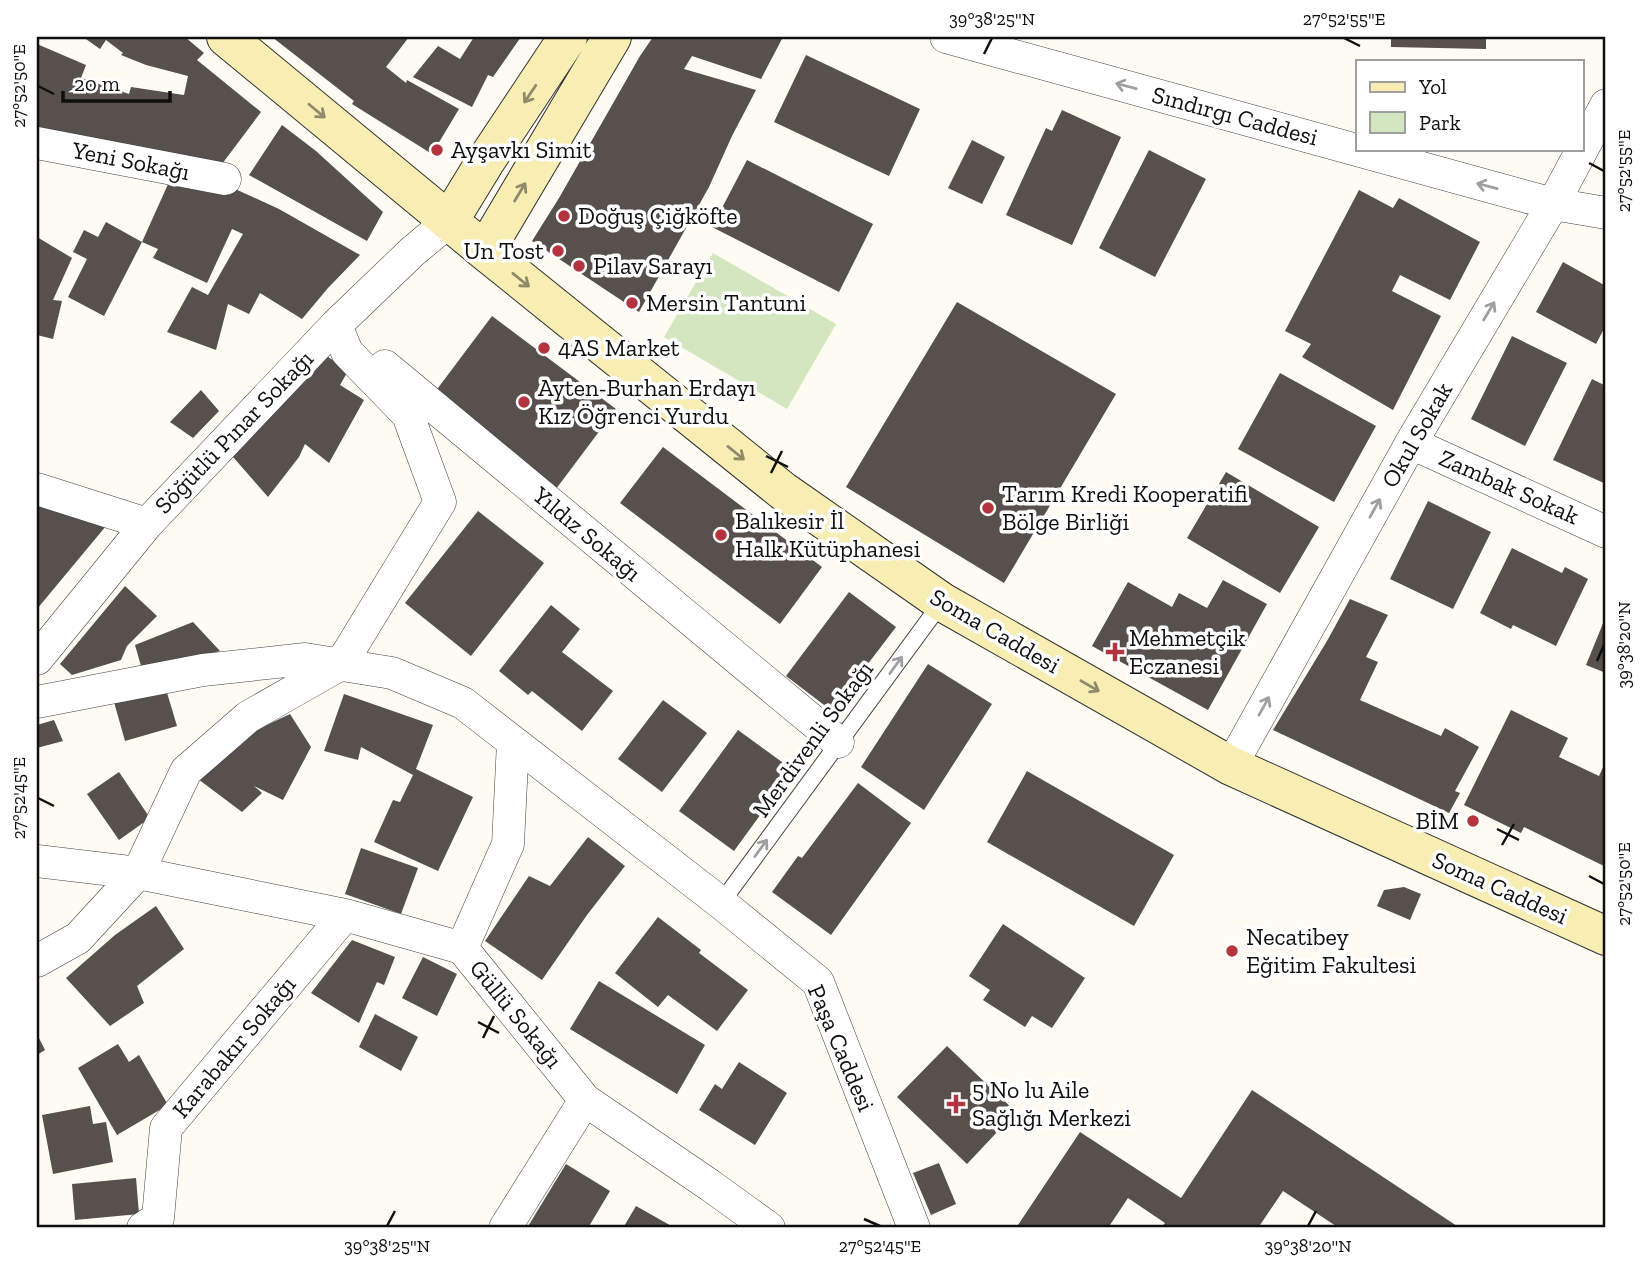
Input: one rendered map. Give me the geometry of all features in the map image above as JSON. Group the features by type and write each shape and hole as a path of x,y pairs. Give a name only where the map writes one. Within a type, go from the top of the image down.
{"main road":[{"name":"Soma Caddesi","path":"226,37 485,251 783,491 942,602 1231,766 1606,936"},
{"path":"449,221 568,37"},
{"path":"485,251 612,37"}],"street":[{"name":"Sındırgı Caddesi","path":"946,37 1356,150"},
{"name":"Okul Sokak","path":"1584,146 1606,105"},
{"name":"Yeni Sokağı","path":"37,143 225,180"},
{"name":"Sındırgı Caddesi","path":"1357,150 1553,204 1606,213"},
{"name":"Okul Sokak","path":"1231,766 1411,443 1553,204 1582,150"},
{"name":"Söğütlü Pınar Sokağı","path":"37,659 147,524 336,325 412,252 449,221"},
{"path":"37,961 78,937 138,873 186,771 248,717 341,664 440,502 408,415 347,352 336,325"},
{"name":"Yıldız Sokağı","path":"336,325 838,742"},
{"name":"Zambak Sokak","path":"1411,443 1606,532"},
{"path":"37,489 147,524"},
{"name":"Paşa Caddesi","path":"37,702 203,670 305,659 392,673 463,703 721,903 818,982 914,1228"},
{"path":"462,948 509,844 513,742"},
{"name":"Güllü Sokağı","path":"37,861 138,873 345,915 462,948 585,1100 769,1228"},
{"name":"Karabakır Sokağı","path":"143,1228 158,1218 166,1128 345,915"},
{"path":"505,1228 585,1100"}],"lane":[{"name":"Merdivenli Sokağı","path":"721,903 942,602"}],"green space":[{"path":"713,253 836,324 787,409 664,337"}],"building":[{"path":"83,37 185,37 204,53 197,60 261,112 219,168 115,142 37,127 37,44 86,65 81,78 129,94 131,87 184,95 188,76 121,55 123,53 106,40 100,49"},
{"path":"272,37 409,37 386,67 406,83 407,80 459,109 432,154 352,104 354,101"},
{"path":"474,37 521,37 493,77 488,75 472,107 413,77 438,46 460,59"},
{"path":"653,37 783,37 761,79 692,56 684,69 756,90 709,187 639,312 532,241"},
{"path":"1391,37 1486,37 1486,49 1391,47"},
{"path":"806,55 920,109 889,176 774,122"},
{"path":"1062,110 1121,137 1072,245 1006,215 1046,128 1052,131"},
{"path":"282,125 316,151 383,212 367,241 249,175"},
{"path":"972,140 1005,157 982,204 948,188"},
{"path":"1149,150 1206,179 1155,277 1099,248"},
{"path":"747,160 873,224 839,292 712,227"},
{"path":"169,182 233,188 279,209 360,255 302,319 260,293 249,314 228,304 216,350 167,332 192,287 208,295 243,234 232,229 207,283 153,258 158,249 142,242"},
{"path":"1359,190 1393,208 1399,198 1480,242 1450,300 1400,275 1392,291 1441,316 1393,410 1302,357 1311,344 1285,331"},
{"path":"106,222 142,242 104,316 68,297 87,259 73,252 84,230 98,237"},
{"path":"37,237 72,258 53,300 62,301 53,339 37,335"},
{"path":"1563,262 1606,286 1606,325 1596,344 1536,312"},
{"path":"957,302 1116,394 1004,583 846,487"},
{"name":"Ayten-Burhan Erdayı Kız Öğrenci Yurdu","path":"492,316 616,409 556,489 432,396"},
{"path":"1512,336 1567,363 1525,446 1471,419"},
{"path":"324,354 348,371 340,385 364,400 329,463 305,444 299,457 268,497 233,457"},
{"path":"1280,373 1376,426 1334,502 1238,449"},
{"path":"1592,379 1606,386 1606,484 1553,460"},
{"path":"201,390 219,411 193,438 170,422"},
{"name":"Balıkesir İl Halk Kütüphanesi","path":"663,447 822,567 780,624 620,503"},
{"path":"1226,472 1319,527 1280,593 1187,538"},
{"path":"1428,501 1491,532 1453,609 1390,579"},
{"path":"37,504 106,526 37,609"},
{"path":"478,511 544,563 471,656 405,603"},
{"path":"1512,548 1562,573 1565,567 1588,579 1556,646 1513,625 1511,629 1480,613"},
{"path":"1223,580 1267,604 1208,710 1092,646 1128,582 1172,607 1179,593 1207,608"},
{"path":"125,586 157,616 127,646 121,660 72,675 60,664"},
{"path":"849,592 896,627 832,711 786,676"},
{"path":"1350,599 1388,615 1366,657 1378,662 1360,700 1441,736 1445,728 1479,747 1455,791 1460,793 1449,813 1273,730"},
{"path":"551,605 580,629 562,652 613,691 582,731 532,691 528,695 499,671"},
{"path":"1606,616 1606,673 1586,665"},
{"path":"193,622 220,651 143,673 135,645"},
{"path":"928,664 992,704 924,810 861,767"},
{"path":"165,686 177,726 125,741 114,702"},
{"path":"344,694 433,725 416,769 473,797 438,871 374,842 393,800 400,802 413,775 361,747 358,760 324,751"},
{"path":"663,700 707,733 662,792 618,759"},
{"path":"1511,710 1568,738 1559,757 1599,776 1606,761 1606,867 1524,827 1521,833 1464,805"},
{"path":"290,714 311,747 283,800 254,786 262,793 242,812 198,779 254,731"},
{"path":"54,720 63,741 37,748 37,725"},
{"path":"738,730 793,770 734,851 679,811"},
{"path":"1027,771 1174,855 1134,926 987,842"},
{"path":"119,772 150,818 119,840 87,794"},
{"path":"858,783 911,823 831,935 772,892 798,856 802,858"},
{"path":"588,837 625,866 542,980 485,941 529,876 550,886"},
{"path":"361,848 418,868 401,914 345,894"},
{"path":"1404,887 1421,894 1410,920 1377,906 1384,890"},
{"path":"156,906 184,949 137,986 144,1003 110,1026 66,978 115,935"},
{"path":"658,917 701,950 699,953 748,990 717,1031 668,995 658,1007 615,973"},
{"path":"1003,924 1085,978 1052,1028 1032,1016 1025,1027 983,1000 990,990 969,976"},
{"path":"352,940 395,957 384,985 377,982 359,1023 311,993"},
{"path":"423,957 457,974 437,1016 402,998"},
{"path":"599,981 705,1045 677,1094 570,1029"},
{"path":"375,1014 418,1037 401,1071 359,1047"},
{"path":"37,1034 45,1050 37,1055"},
{"path":"118,1044 129,1062 139,1055 168,1105 117,1135 78,1068"},
{"name":"5 No lu Aile Sağlığı Merkezi","path":"947,1046 1016,1112 967,1164 897,1097"},
{"path":"739,1062 787,1093 755,1145 699,1110 715,1084 722,1089"},
{"path":"1252,1090 1460,1228 1339,1228 1283,1191 1258,1228 1161,1228 1165,1223 1128,1198 1108,1228 1016,1228 1080,1132 1181,1198"},
{"path":"90,1106 93,1124 106,1122 113,1162 53,1174 42,1115"},
{"path":"939,1163 956,1204 931,1215 913,1173"},
{"path":"566,1164 610,1191 588,1228 527,1228"},
{"path":"136,1178 139,1214 75,1220 72,1184"},
{"path":"636,1206 675,1228 623,1228"}],"place":[{"name":"Ayşavkı Simit","path":"437,150"},
{"name":"Doğuş Çiğköfte","path":"564,216"},
{"name":"Un Tost","path":"558,251"},
{"name":"Pilav Sarayı","path":"579,266"},
{"name":"Mersin Tantuni","path":"632,303"},
{"name":"4AS Market","path":"544,348"},
{"name":"Ayten-Burhan Erdayı Kız Öğrenci Yurdu","path":"524,402"},
{"name":"Tarım Kredi Kooperatifi Bölge Birliği","path":"988,508"},
{"name":"Balıkesir İl Halk Kütüphanesi","path":"721,535"},
{"name":"Mehmetçik Eczanesi","path":"1115,652"},
{"name":"BİM","path":"1473,821"},
{"name":"Necatibey Eğitim Fakultesi","path":"1232,951"},
{"name":"5 No lu Aile Sağlığı Merkezi","path":"956,1104"}]}
